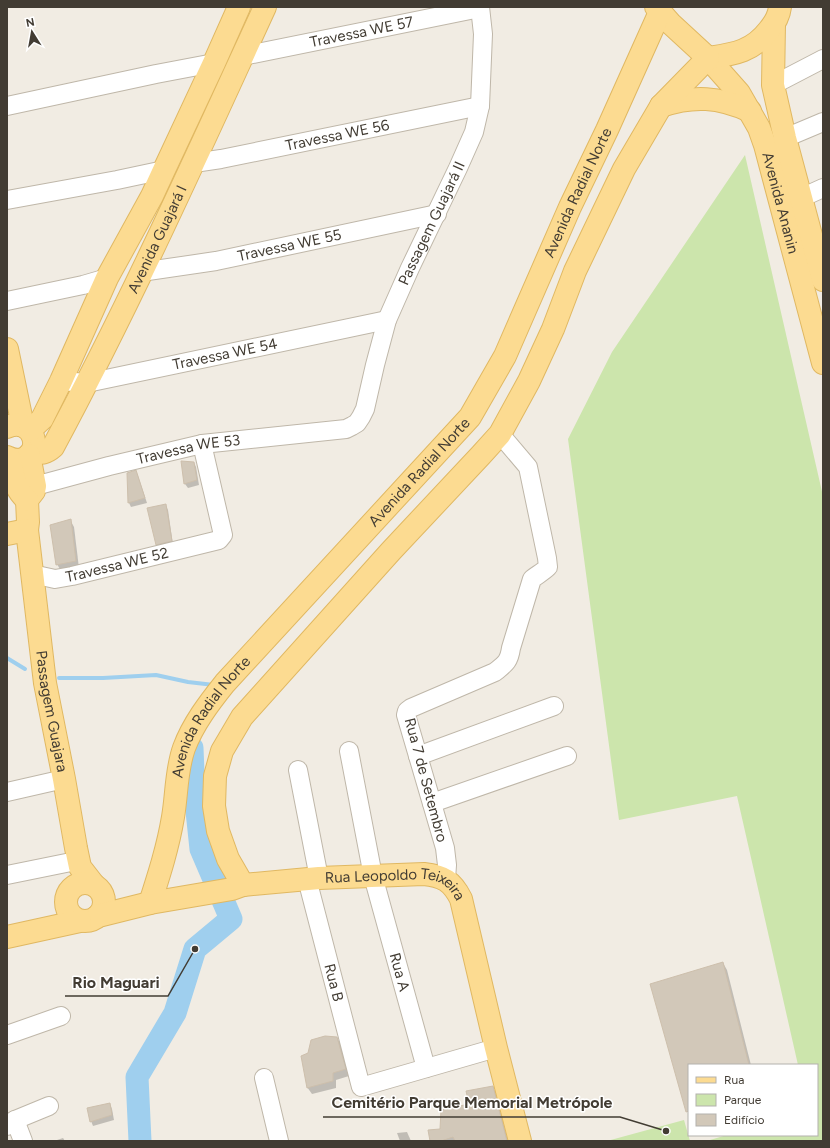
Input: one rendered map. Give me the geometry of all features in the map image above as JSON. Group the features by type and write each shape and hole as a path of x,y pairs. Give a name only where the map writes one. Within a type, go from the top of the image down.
{"main road":[{"name":"Avenida Guajará I","path":"20,428 42,419 108,278 152,196 239,7"},
{"name":"Avenida Guajará I","path":"19,456 47,452 52,447 87,383 194,163 265,7"},
{"name":"Avenida Ananin","path":"662,12 704,54 739,93 759,128 765,145 823,363"},
{"name":"Avenida Radial Norte","path":"150,903 170,835 175,809 178,767 191,732 208,704 225,683 470,417 505,356 570,207 662,12"},
{"name":"Avenida Ananin","path":"777,16 773,85 801,198 819,251 823,280"},
{"path":"704,54 731,54 748,48 763,38 777,16"},
{"name":"Avenida Radial Norte","path":"237,887 218,831 214,806 215,776 222,751 242,717 391,551 500,434 529,381 553,329 575,271 624,169 661,106 704,54"},
{"path":"661,106 684,100 707,98 736,105 750,112"},
{"path":"7,349 20,428 34,437 34,446 19,456 15,485 20,494 31,493"},
{"name":"Passagem Guajara","path":"31,493 28,522 17,532 32,574 44,683 64,779 73,855 72,888"},
{"name":"Passagem Guajara","path":"73,855 80,867 97,888"},
{"name":"Rua Leopoldo Teixeira","path":"7,937 150,903 237,887 313,878 424,874 435,875 446,879 455,888 461,898 496,1048 520,1141"},
{"path":"82,883 97,888 103,896 104,906 89,918 71,915 67,910 66,898 72,888 82,883"},
{"name":"Rua Leopoldo Teixeira","path":"97,888 150,903"}],"street":[{"name":"Travessa WE 57","path":"243,56 480,8"},
{"name":"Passagem Guajará II","path":"346,429 357,423 365,409 387,320 474,132 480,106 483,34 480,8"},
{"path":"773,85 823,59"},
{"path":"7,106 214,63"},
{"name":"Travessa WE 56","path":"194,163 480,106"},
{"path":"785,138 823,122"},
{"path":"7,200 164,170"},
{"path":"801,198 823,188"},
{"name":"Travessa WE 55","path":"141,272 216,261 437,214"},
{"path":"7,301 83,285 108,278"},
{"name":"Travessa WE 54","path":"61,381 87,383 387,320"},
{"name":"Travessa WE 53","path":"31,493 109,466 202,444 346,429"},
{"name":"Rua 7 de Setembro","path":"446,879 447,864 445,848 406,715 407,711 494,672 506,663 510,657 511,648 532,579 548,567 528,467 500,434"},
{"name":"Travessa WE 52","path":"32,574 55,579 72,576 219,540 223,535 202,444"},
{"path":"418,756 554,706"},
{"name":"Rua A","path":"349,751 373,876 426,1068"},
{"path":"432,803 567,756"},
{"name":"Rua B","path":"298,770 313,878 361,1087 426,1068"},
{"path":"7,792 64,779"},
{"path":"7,875 73,855"},
{"path":"7,1035 62,1016"},
{"path":"426,1068 496,1048"},
{"path":"264,1078 279,1141"},
{"path":"23,1141 11,1123 49,1106"}],"green space":[{"path":"745,155 823,496 823,1141 710,1141 724,1136 818,1136 818,1064 798,1064 737,796 619,820 568,439 612,352"},
{"path":"684,1120 690,1141 607,1141"}],"building":[{"path":"181,461 194,462 197,480 184,484"},
{"path":"136,470 145,498 128,503 127,473"},
{"path":"166,504 172,541 156,545 147,508"},
{"path":"71,519 76,561 56,565 50,525"},
{"path":"723,962 749,1064 688,1064 688,1111 686,1112 650,984"},
{"path":"325,1036 337,1037 346,1069 333,1073 333,1081 307,1088 301,1056 308,1053 311,1040"},
{"path":"493,1086 507,1141 455,1141 453,1137 441,1141 430,1141 428,1130 440,1129 441,1110 469,1104 466,1091"},
{"path":"110,1103 112,1115 90,1122 87,1108"}],"waterway":[{"path":"7,658 25,669"},
{"path":"59,678 103,678 156,675 188,682 214,685"},
{"path":"140,1141 137,1077 175,1013 195,949 231,919 201,849 193,773 192,748"}],"place":[{"name":"Rio Maguari","path":"195,949"},
{"name":"Cemitério Parque Memorial Metrópole","path":"666,1131"}]}
